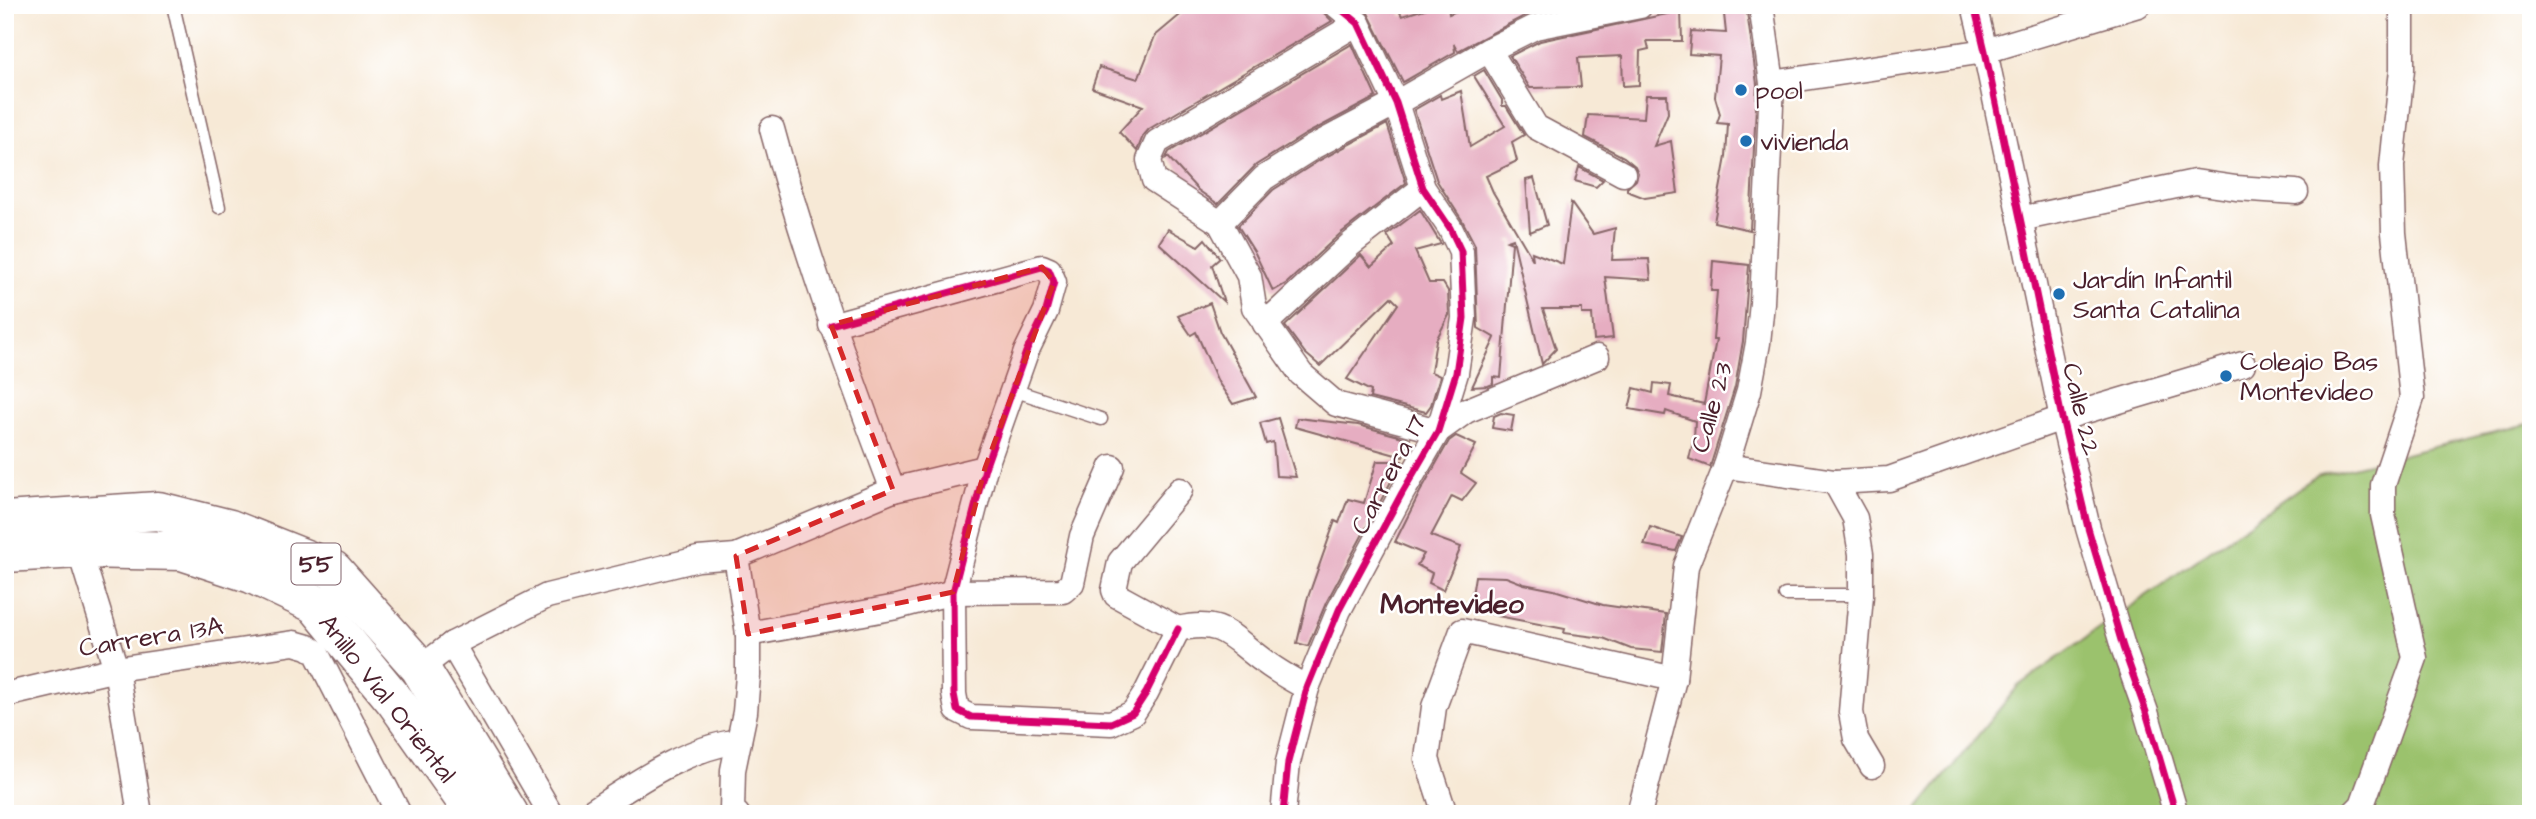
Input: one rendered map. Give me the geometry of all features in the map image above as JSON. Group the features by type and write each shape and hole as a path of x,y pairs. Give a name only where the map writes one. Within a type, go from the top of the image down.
{"highway":[{"name":"Anillo Vial Oriental","path":"5,521 158,511 230,529 333,570 420,668 482,813"},
{"name":"Anillo Vial Oriental","path":"5,553 79,549 182,551 253,574 315,604 397,702 482,813"}],"street":[{"name":"Carrera 17","path":"1283,814 1288,762 1307,688 1339,610 1438,431 1455,373 1464,318 1461,251 1450,228 1423,188 1396,103 1358,23 1336,5"},
{"name":"Calle 23","path":"1639,814 1674,679 1686,566 1726,466 1749,391 1758,343 1772,83 1761,5"},
{"name":"Calle 22","path":"1974,5 2088,528 2176,814"},
{"path":"1772,83 1985,51 2138,5"},
{"path":"2353,814 2362,805 2415,658 2384,515 2383,495 2383,485 2412,398 2394,233 2392,166 2402,69 2402,5"},
{"path":"1220,223 1264,178 1313,147 1489,50 1535,27 1640,6"},
{"path":"1358,23 1157,142 1149,160 1154,180 1220,223 1250,276 1254,307 1301,374 1336,404 1438,431 1466,411 1597,357"},
{"path":"1489,50 1536,127 1623,174"},
{"path":"772,129 794,213 831,325 893,490"},
{"path":"2020,219 2195,182 2296,192"},
{"path":"1265,324 1351,244 1423,188"},
{"path":"831,325 1042,267 1049,270 1054,282 1046,311 1026,352 985,468 953,592 954,694 957,710 971,717 1111,723 1133,713 1178,629"},
{"path":"1726,466 1835,482 1889,479 2062,418 2243,364"},
{"path":"748,634 897,607 953,592 1063,592 1072,583 1082,536 1112,467"},
{"path":"420,668 452,644 547,596 698,559 736,556 893,490 985,468"},
{"path":"1835,482 1855,518 1861,554 1861,595 1851,712 1856,739 1872,766"},
{"path":"1180,491 1119,562 1114,590 1116,595 1178,629 1196,625 1213,626 1232,636 1266,663 1307,688"},
{"path":"79,549 116,669 140,814"},
{"path":"736,556 748,634 745,712 733,783 732,810 737,814"},
{"path":"1445,814 1427,759 1434,707 1462,631 1674,679"},
{"name":"Carrera 13A","path":"5,695 116,669 294,643 308,647 316,652 399,814"},
{"path":"452,644 551,814"},
{"path":"588,814 682,756 738,741"}],"lane":[{"path":"173,5 219,208"},
{"path":"1013,390 1101,419"},
{"path":"1785,595 1861,595"}],"highlighted area":[{"path":"1042,267 1054,282 985,468 953,592 748,634 736,556 893,490 831,325"}],"green space":[{"path":"2531,423 2531,814 1914,814 2018,686 2316,476"}],"building":[{"path":"1192,5 1321,5 1322,11 1332,21 1149,129 1137,151 1119,132 1143,106 1092,88 1099,67 1138,79 1155,36"},
{"path":"1380,5 1396,5 1402,16 1437,5 1448,5 1449,14 1472,5 1546,5 1546,10 1528,14 1458,51 1454,44 1455,52 1403,82 1367,11"},
{"path":"1723,5 1746,5 1757,84 1750,230 1714,222 1726,157 1728,124 1717,123 1720,114 1715,97 1719,56 1689,54 1691,31 1726,33"},
{"path":"1681,11 1682,41 1647,41 1649,49 1640,51 1639,85 1623,86 1622,56 1578,58 1581,87 1530,88 1510,56 1540,41"},
{"path":"1352,44 1376,97 1306,134 1256,165 1218,204 1198,190 1168,157 1166,158 1169,152"},
{"path":"1484,70 1502,100 1502,106 1506,106 1524,135 1512,142 1517,161 1486,176 1533,260 1532,252 1563,264 1571,203 1593,234 1615,228 1612,260 1649,259 1651,280 1605,277 1613,338 1594,340 1592,314 1582,314 1582,309 1543,309 1556,349 1542,364 1513,239 1507,241 1512,243 1501,378 1493,377 1493,384 1488,386 1472,387 1495,338 1478,328 1475,245 1437,181 1414,110 1440,95 1441,99 1461,91 1470,147 1505,126 1474,76"},
{"path":"1646,95 1667,95 1668,113 1654,146 1671,141 1678,193 1645,198 1627,191 1636,180 1638,173 1635,166 1624,157 1585,137 1588,115 1644,118"},
{"path":"1387,124 1406,183 1341,233 1287,283 1273,291 1255,253 1238,226 1273,190 1320,160"},
{"path":"1579,167 1603,180 1596,187 1575,181"},
{"path":"1534,178 1547,225 1530,232 1526,180"},
{"path":"1420,210 1441,244 1415,251 1429,283 1443,283 1448,291 1449,315 1436,340 1431,372 1440,376 1431,405 1426,412 1370,398 1371,391 1347,379 1398,304 1391,297 1320,366 1305,353 1285,326 1361,255 1371,267 1394,246 1387,235"},
{"path":"1168,229 1198,246 1205,239 1220,258 1212,265 1224,302 1159,243"},
{"path":"1713,261 1749,265 1743,341 1735,387 1710,467 1689,459 1695,421 1666,411 1665,415 1629,409 1634,388 1653,393 1654,383 1671,385 1669,396 1704,404 1716,340 1713,340 1717,291 1711,291"},
{"path":"1210,303 1220,332 1256,397 1233,404 1218,382 1196,332 1191,335 1178,316"},
{"path":"1501,413 1514,415 1511,431 1492,428 1494,416"},
{"path":"1278,418 1296,477 1276,476 1273,442 1266,444 1260,423"},
{"path":"1297,418 1358,425 1410,439 1403,457 1295,427"},
{"path":"1456,436 1476,445 1461,473 1476,483 1462,501 1452,496 1431,536 1461,547 1443,590 1429,583 1432,573 1417,565 1424,554 1395,542 1449,441"},
{"path":"1377,461 1402,461 1326,603 1308,646 1297,643 1307,600 1335,521 1339,523 1348,499 1364,503"},
{"path":"1650,527 1682,537 1676,551 1644,545"},
{"path":"1475,576 1506,577 1603,605 1666,614 1662,652 1631,649 1603,638 1564,633 1565,629 1470,608"}],"cycle path":[{"path":"1283,814 1288,762 1307,688 1339,610 1438,431 1456,373 1464,318 1461,251 1450,228 1423,188 1396,103 1358,23 1336,5"},
{"path":"1974,5 2088,528 2176,814"},
{"path":"831,325 1042,267 1049,270 1054,282 1046,311 1026,352 985,468 953,592 954,694 957,710 971,717 1111,723 1133,713 1178,629"}],"place":[{"name":"pool","path":"1741,90"},
{"name":"vivienda","path":"1746,141"},
{"name":"Jardín Infantil Santa Catalina","path":"2059,294"},
{"name":"Colegio Bas Montevideo","path":"2226,376"}],"district":[{"name":"Montevideo","path":"1452,603"}]}
